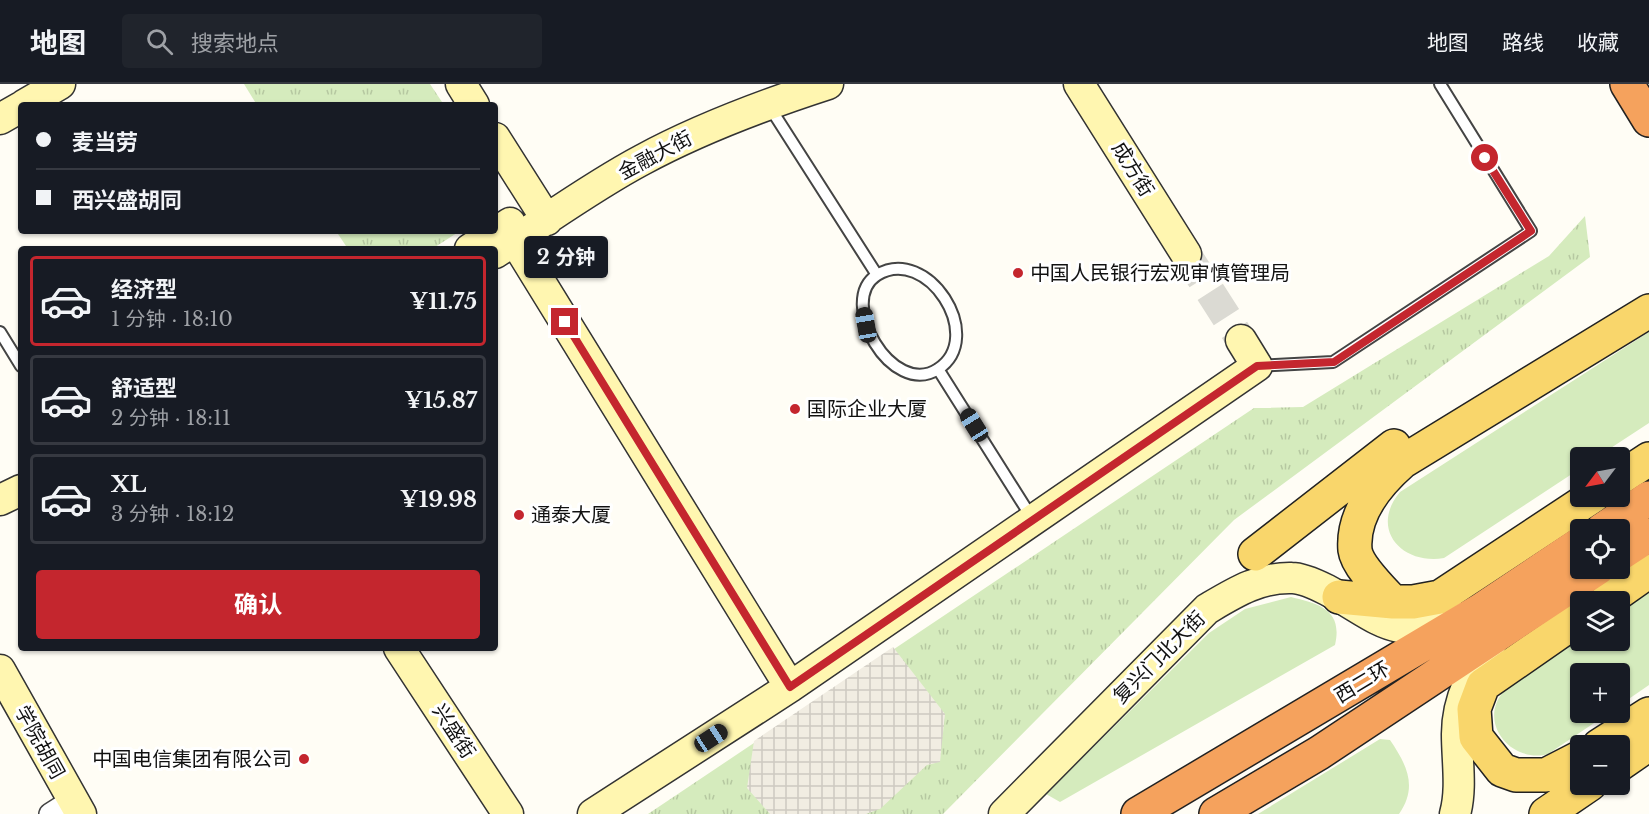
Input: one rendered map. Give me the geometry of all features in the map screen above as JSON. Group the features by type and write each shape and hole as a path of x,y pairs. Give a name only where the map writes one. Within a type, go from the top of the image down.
{"highway":[{"path":"1627,84 1649,120"},
{"path":"1618,519 1649,498"},
{"path":"1630,547 1649,535"},
{"name":"西二环","path":"1216,814 1319,753 1489,622 1570,552"},
{"name":"西二环","path":"1138,814 1489,622 1576,579"}],"main road":[{"path":"1255,554 1393,446 1649,290"},
{"path":"1393,602 1371,578 1355,551 1359,520 1368,499 1382,479 1402,462 1649,311"},
{"path":"1630,471 1649,459"},
{"path":"1339,597 1413,602 1440,597 1576,507"},
{"path":"1621,591 1649,572"},
{"path":"1457,738 1483,685 1570,625"},
{"path":"1478,695 1474,709 1476,737 1502,770 1516,775 1546,776 1570,763"},
{"path":"1616,735 1649,714"},
{"path":"1630,757 1649,744"},
{"path":"1546,814 1574,795"}],"street":[{"path":"29,102 60,84"},
{"path":"461,84 472,102"},
{"path":"790,687 505,247 542,213 634,146 689,118 770,94 828,84"},
{"name":"成方街","path":"1079,84 1186,254"},
{"path":"0,119 18,108"},
{"path":"498,143 542,213"},
{"path":"476,246 542,213"},
{"path":"593,814 790,687 1257,366 1241,340"},
{"path":"0,500 18,491"},
{"path":"0,517 18,508"},
{"path":"1207,609 1255,554"},
{"name":"复兴门北大街","path":"1004,814 1207,609 1248,586 1272,579 1295,578 1339,597 1381,623 1400,629 1440,624 1489,622"},
{"path":"1455,814 1459,801 1457,738 1463,694 1489,622"},
{"name":"兴盛街","path":"401,651 508,814"},
{"name":"学院胡同","path":"0,670 67,810"}],"lane":[{"path":"1257,366 1334,362 1531,231 1440,84"},
{"path":"770,94 877,275"},
{"path":"895,267 909,268 932,284 944,300 954,318 956,338 951,356 938,369 920,375 898,368 884,356 871,338 866,325 864,300 870,281 877,275 895,267"},
{"path":"0,332 18,361"},
{"path":"938,369 1033,519"}],"green space":[{"path":"244,84 430,84 442,102 255,102"},
{"path":"1585,216 1590,257 1234,520 943,814 648,814 1254,408 1303,407 1549,256"},
{"path":"338,234 455,234 437,246 346,246"},
{"path":"1649,332 1649,423 1612,447 1570,447 1570,475 1444,558 1429,559 1415,556 1403,550 1395,542 1389,531 1388,519 1391,506 1400,492"},
{"path":"1649,592 1649,685 1630,698 1630,663 1570,663 1570,723 1594,723 1576,735 1570,735 1570,739 1548,754 1535,756 1512,747 1503,739 1494,717 1496,704 1503,692 1570,645 1570,651 1630,651 1630,605"},
{"path":"1291,597 1327,610 1336,624 1335,645 1060,802 1046,794 1209,633 1245,609"},
{"path":"1380,739 1390,740 1408,776 1408,795 1399,814 1258,814"}],"shaded area":[{"path":"893,647 945,714 940,762 927,765 880,809 866,814 770,814 747,788 754,741"}],"tunnel":[{"path":"1186,254 1241,340"}],"place":[{"name":"中国人民银行宏观审慎管理局","path":"1018,273"},
{"name":"国际企业大厦","path":"795,409"},
{"name":"通泰大厦","path":"519,515"},
{"name":"中国电信集团有限公司","path":"304,759"}],"route":[{"path":"565,322 790,687 1257,366 1334,362 1531,231 1485,158"}]}
